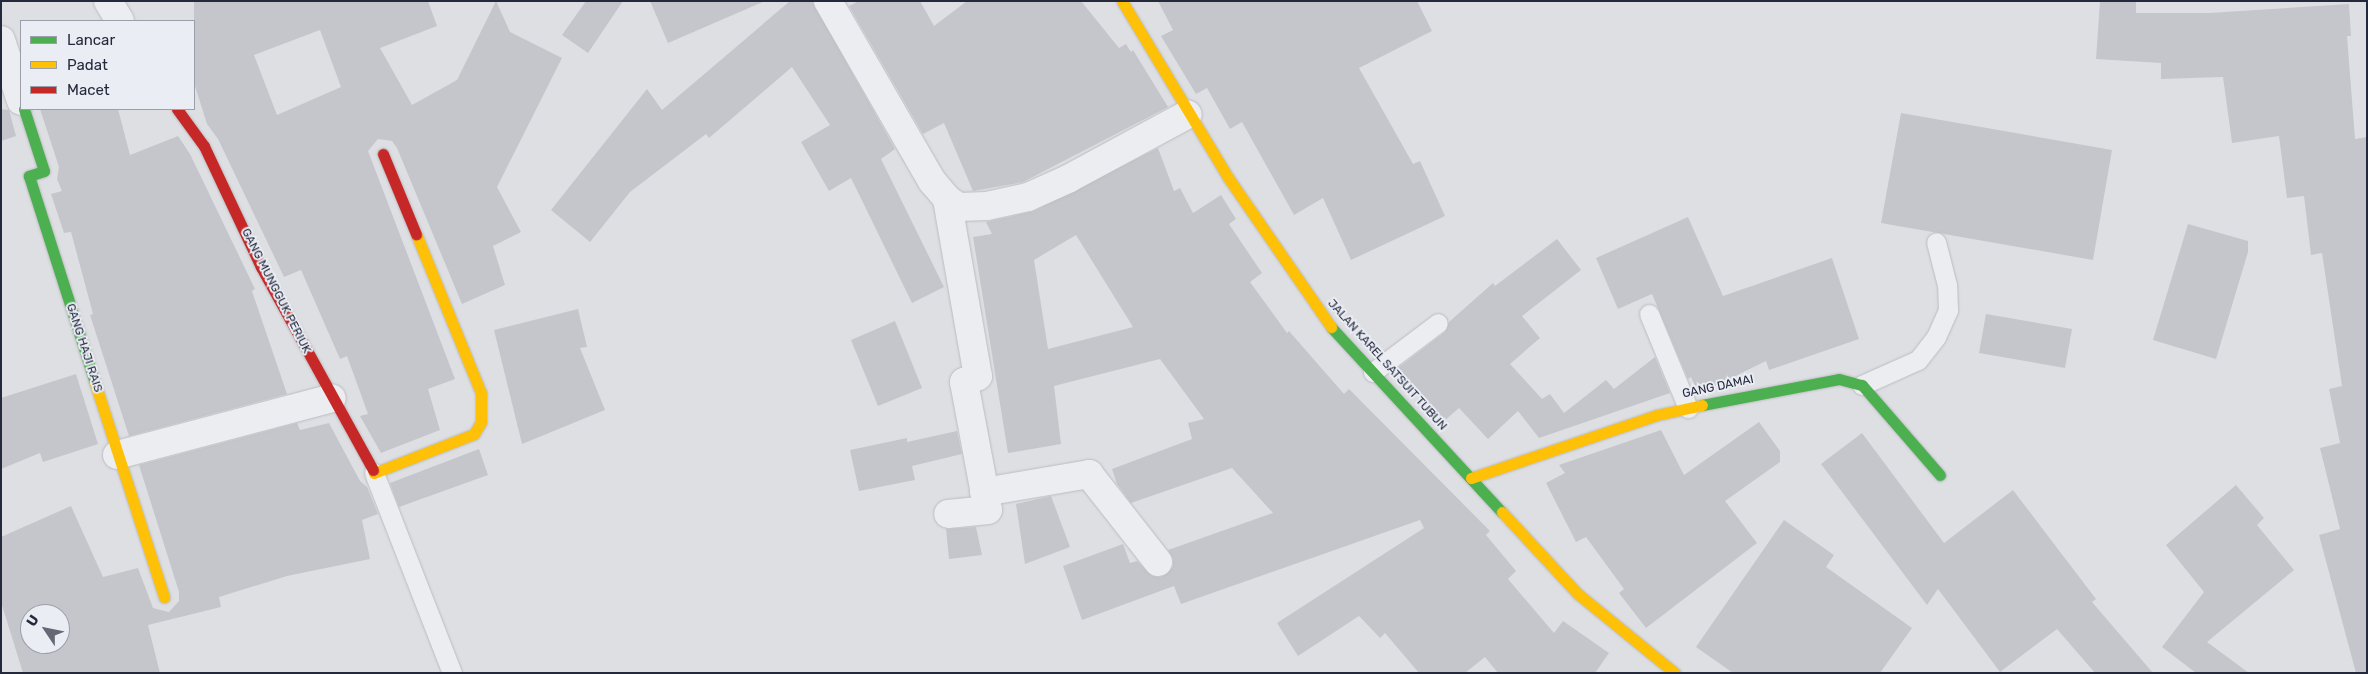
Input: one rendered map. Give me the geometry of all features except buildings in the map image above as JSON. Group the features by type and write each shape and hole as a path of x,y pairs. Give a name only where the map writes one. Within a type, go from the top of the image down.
{"street":[{"path":"108,1 119,20"},
{"path":"828,1 932,180 946,199 960,207 987,206 1028,197 1068,179 1188,114"},
{"name":"JALAN KAREL SATSUIT TUBUN","path":"1122,1 1188,114 1285,264 1331,327 1578,594 1675,673"},
{"path":"1,40 20,98"},
{"name":"GANG HAJI RAIS","path":"24,110 44,171 29,176 118,455 146,534 164,597"},
{"name":"GANG MUNGGUK PERIUK","path":"179,110 204,146 261,267 374,473"},
{"path":"374,473 474,434 481,422 481,393 383,154"},
{"path":"946,199 978,376 964,382 988,510 948,514"},
{"name":"GANG DAMAI","path":"1471,478 1688,408 1839,379 1862,385"},
{"path":"1862,385 1940,475"},
{"path":"118,455 332,398"},
{"path":"984,492 1089,474 1158,562"}],"lane":[{"path":"1862,385 1918,360 1936,336 1948,310 1947,285 1936,242"},
{"path":"1650,314 1688,408"},
{"path":"1373,372 1438,323"},
{"path":"374,473 452,673"}],"traffic: fast":[{"path":"24,110 44,171 29,176 95,383"},
{"path":"1331,327 1502,512"},
{"path":"1702,405 1839,379 1862,385 1940,475"}],"traffic: slow":[{"path":"1122,1 1229,179 1331,327"},
{"path":"373,470 374,473 474,434 481,422 481,393 416,234"},
{"path":"95,383 164,597"},
{"path":"1471,478 1657,415 1702,405"},
{"path":"1502,512 1578,594 1675,673"}],"traffic: jam":[{"path":"178,110 204,146 261,267 373,470"},
{"path":"383,154 416,234"}]}
